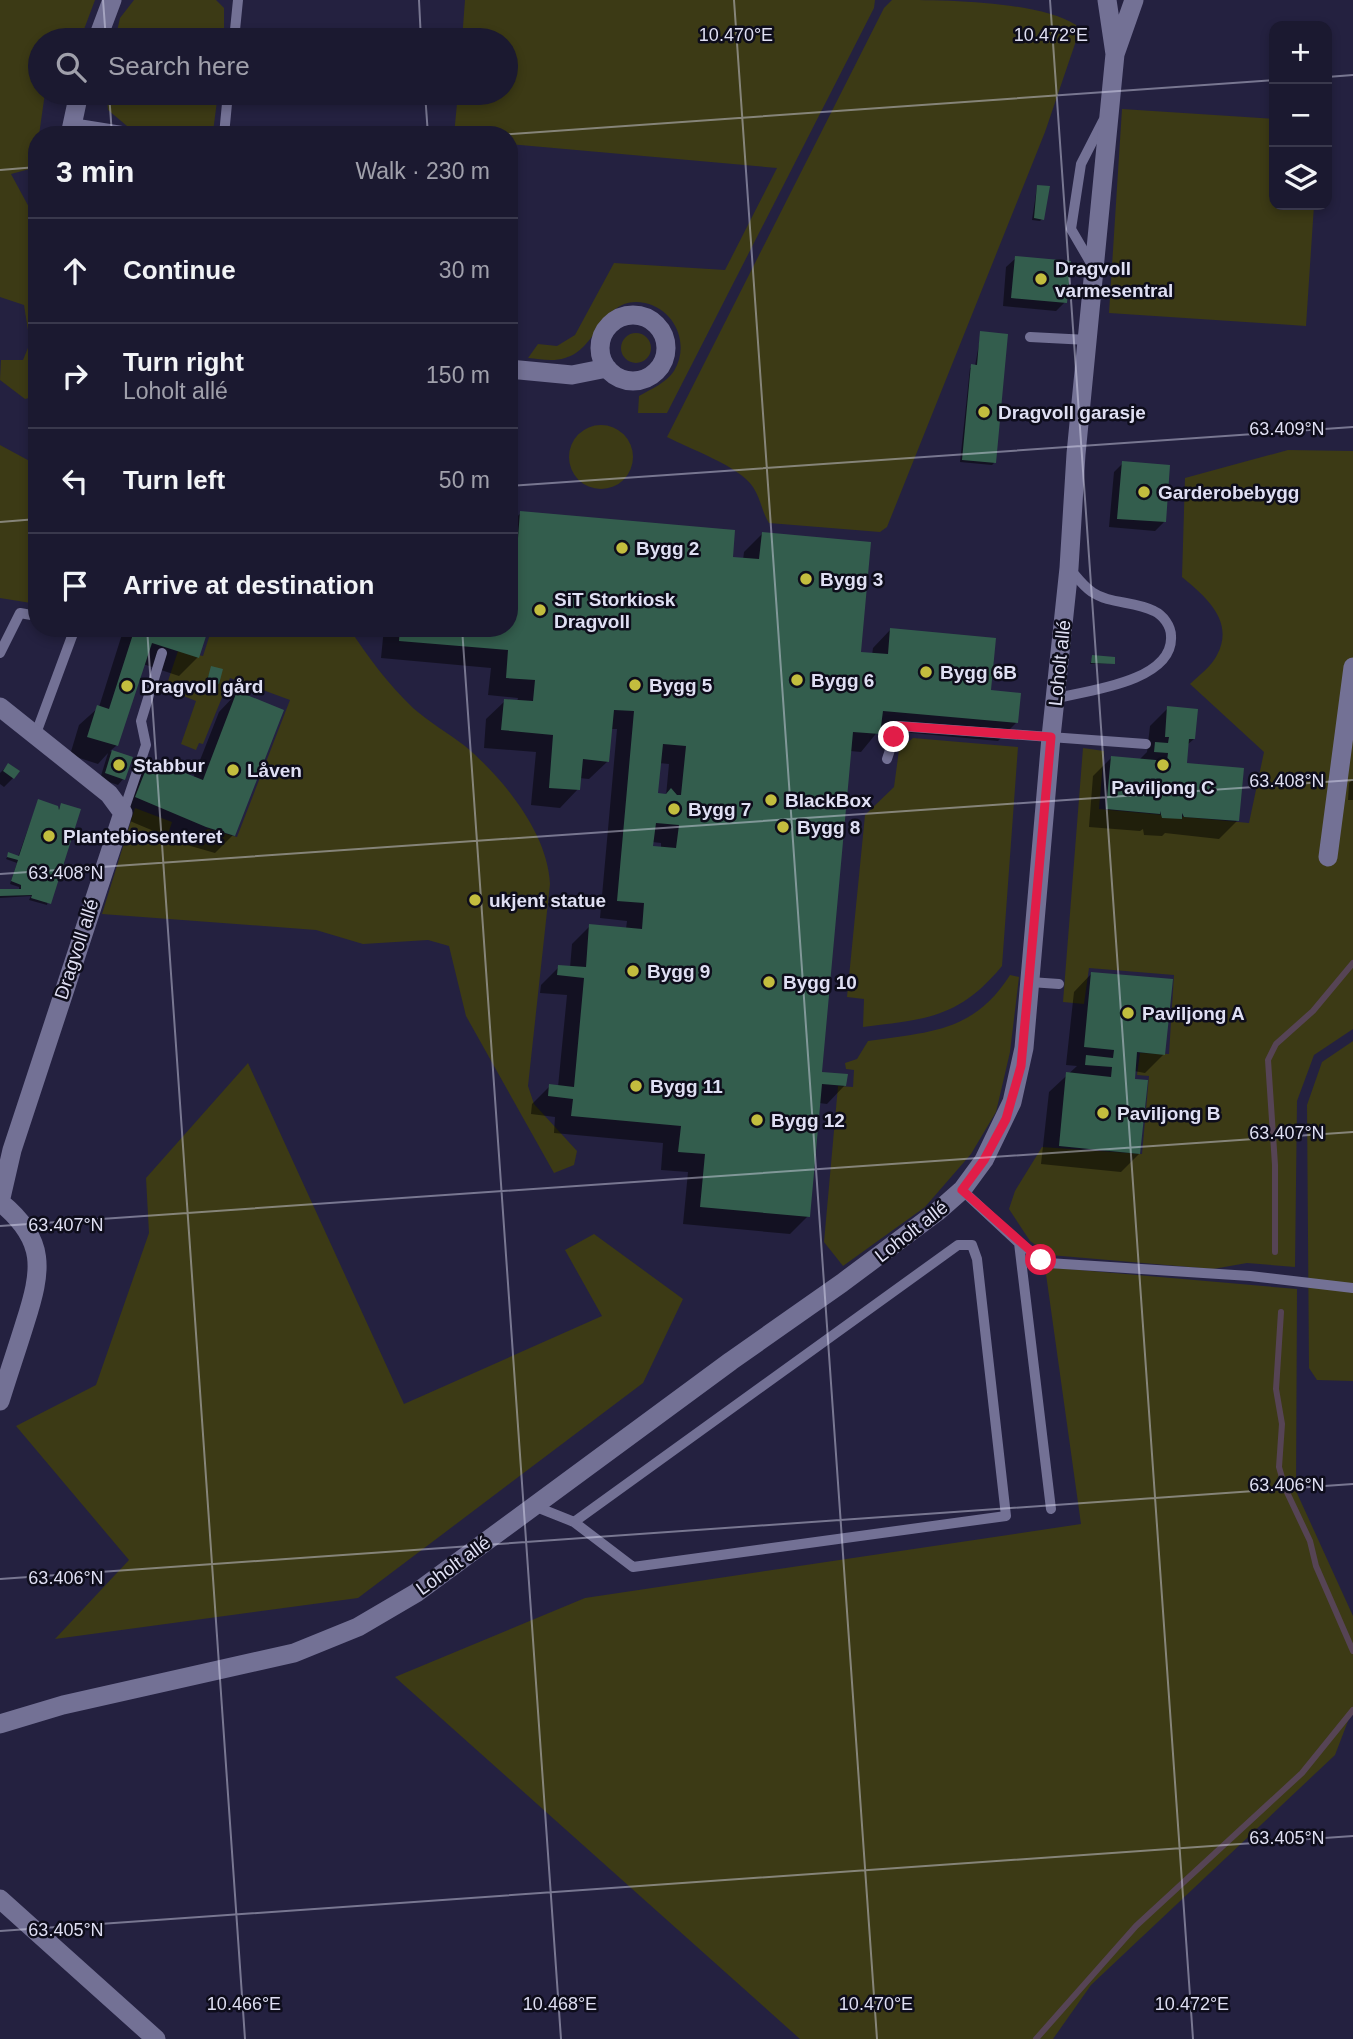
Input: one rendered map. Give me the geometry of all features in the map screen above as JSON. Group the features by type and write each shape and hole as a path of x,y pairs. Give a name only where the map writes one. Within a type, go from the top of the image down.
{"street":[{"path":"102,28 112,0"},
{"name":"Loholt allé","path":"0,1724 63,1705 294,1653 358,1627 416,1593 842,1283 962,1190 984,1160 1012,1102 1021,1066 1030,982 1069,568 1076,454 1115,54 1107,0"},
{"name":"Loholt allé","path":"1115,54 1134,0"},
{"path":"72,126 76,105"},
{"path":"518,370 572,375 607,368"},
{"path":"1328,857 1353,667"},
{"path":"0,706 109,794 123,813"},
{"name":"Dragvoll allé","path":"0,1202 12,1150 123,813"},
{"path":"0,1202 27,1228 34,1244 38,1269 35,1293 0,1401"},
{"path":"0,1899 156,2039"}],"lane":[{"path":"235,28 238,0"},
{"path":"225,126 227,105"},
{"path":"1095,270 1071,229 1081,164 1110,108"},
{"path":"1030,337 1089,340"},
{"path":"1056,698 1118,684 1147,673 1162,663 1171,641 1167,622 1153,610 1092,593 1069,568"},
{"path":"0,653 20,613 28,614"},
{"path":"35,736 72,637"},
{"path":"123,813 146,745 141,721 162,653"},
{"path":"887,759 898,726 1146,744"},
{"path":"1030,982 1059,984"},
{"path":"962,1190 1019,1242 1048,1263 1250,1276 1353,1288"},
{"path":"1019,1242 1051,1509"},
{"path":"534,1506 574,1522 633,1567 1006,1516 977,1259 972,1245 958,1245 574,1522"}],"shaded area":[{"path":"0,0 95,0 84,28 28,28 28,105 43,105 40,126 28,126 28,169 11,174 28,205 28,330 24,305 0,297"},
{"path":"134,0 216,0 224,8 224,28 118,28 120,18"},
{"path":"465,0 875,0 874,8 667,413 638,413 639,396 671,375 679,361 681,350 677,330 672,321 656,307 631,302 610,314 576,353 556,360 528,358 538,344 557,346 575,335 614,263 725,270 777,168 518,145 518,126 455,126 457,105 518,105 518,28 463,28"},
{"path":"892,0 935,0 1013,6 1059,17 1076,25 1078,35 1045,132 887,527 880,532 769,523 753,487 746,479 726,465 667,437 884,8"},
{"path":"107,105 216,105 214,126 127,126 108,110"},
{"path":"1122,109 1269,119 1269,210 1314,210 1306,326 1109,313"},
{"path":"636,333 647,337 651,348 647,359 636,363 625,359 621,348 625,337"},
{"path":"28,348 28,398 25,399 0,380 1,360 23,360"},
{"path":"595,425 607,425 624,434 631,445 631,469 624,480 607,489 595,489 583,484 574,475 569,463 569,451 574,439 583,430"},
{"path":"0,445 28,460 28,603 0,598"},
{"path":"1288,450 1353,451 1353,1029 1314,1055 1297,1101 1295,1267 1247,1263 1213,1269 1050,1255 1030,1241 1009,1209 1015,1191 1042,1147 1142,1154 1149,1076 1137,1075 1140,1053 1169,1054 1174,975 1089,968 1084,1004 1063,1002 1083,748 1104,751 1099,809 1249,823 1264,752 1190,684 1215,659 1222,643 1222,631 1215,611 1182,577 1185,478"},
{"path":"209,637 355,637 404,699 465,746 508,790 541,845 550,884 528,1086 534,1104 577,1151 574,1165 554,1173 466,1016 449,946 428,940 363,944 316,930 102,914 135,808 172,822 169,831 192,838 208,829 237,837 290,700 230,678 203,744 199,743 196,750 181,744 196,701 171,691 168,681 178,651 203,656"},
{"path":"913,738 1018,747 1002,966 986,983 956,1006 924,1018 863,1027 864,999 847,997 865,815 894,787 899,750"},
{"path":"1010,975 1019,977 1010,1052 996,1112 971,1154 925,1207 843,1266 824,1242 838,1086 853,1087 854,1070 846,1069 845,1063 857,1059 868,1041 931,1031 966,1019 996,994"},
{"path":"1353,1041 1353,1381 1317,1380 1309,1368 1307,1105 1322,1062"},
{"path":"248,1063 404,1404 602,1316 565,1250 594,1234 683,1299 643,1383 358,1598 55,1639 129,1560 16,1426 96,1385 149,1233 146,1178"},
{"path":"1045,1267 1297,1289 1296,1491 1353,1616 1353,1708 1335,1755 1091,1985 1053,2039 800,2039 395,1677 585,1598 1081,1524"}],"building":[{"path":"1037,185 1050,186 1044,220 1034,218"},
{"name":"Dragvoll varmesentral","path":"1015,256 1071,261 1067,303 1011,298"},
{"name":"Dragvoll garasje","path":"980,331 1008,334 996,463 962,460 971,364 977,365"},
{"name":"Garderobebygg","path":"1122,461 1170,465 1166,522 1117,519"},
{"path":"520,511 735,530 733,557 759,559 762,532 871,542 861,652 888,654 890,628 996,638 991,690 1021,693 1018,723 883,711 880,734 853,732 822,1072 848,1074 846,1086 822,1084 810,1217 700,1207 705,1154 678,1152 681,1126 571,1116 573,1099 548,1096 549,1084 574,1087 584,978 557,975 558,965 586,967 589,924 642,929 644,903 617,901 634,711 614,710 609,762 583,759 580,790 549,788 553,735 501,730 504,699 533,701 535,680 506,678 508,650 399,641 399,637 518,637","holes":["663,744 686,746 681,795 677,795 671,788 666,794 658,793","656,823 679,825 676,848 653,846"]},
{"name":"Dragvoll gård","path":"132,637 206,637 199,658 152,643 118,746 87,737 97,705 109,709"},
{"path":"1092,655 1115,657 1115,664 1091,663"},
{"path":"211,666 223,669 219,684 207,681"},
{"name":"Låven","path":"237,691 284,710 235,836 206,827 135,797 150,759 203,780"},
{"name":"Paviljong C","path":"1167,706 1198,709 1195,739 1189,739 1187,763 1244,768 1239,821 1184,817 1182,813 1182,819 1162,818 1160,811 1160,814 1106,809 1111,756 1167,761 1168,753 1154,752 1155,742 1168,743 1169,737 1165,737"},
{"name":"Stabbur","path":"112,750 133,757 125,780 105,773"},
{"path":"8,763 20,771 14,779 3,771"},
{"name":"Plantebiosenteret","path":"38,799 58,806 59,810 61,803 81,809 51,904 31,898 32,895 0,896 0,889 21,889 21,885 11,881 18,860 7,857 8,852 19,856"},
{"path":"1091,972 1173,979 1165,1055 1137,1052 1135,1079 1148,1080 1140,1154 1059,1146 1066,1072 1111,1077 1112,1067 1085,1065 1086,1055 1113,1058 1114,1050 1084,1047"}],"waterway":[{"path":"1275,1252 1275,1165 1268,1060 1276,1044 1313,1011 1353,963"},
{"path":"1281,1312 1276,1389 1282,1424 1279,1467 1285,1488 1310,1541 1316,1566 1353,1651"},
{"path":"1036,2039 1136,1926 1302,1773 1353,1710"}],"place":[{"name":"Dragvoll varmesentral","path":"1041,279"},
{"name":"Dragvoll garasje","path":"984,412"},
{"name":"Garderobebygg","path":"1144,492"},
{"name":"Bygg 2","path":"622,548"},
{"name":"Bygg 3","path":"806,579"},
{"name":"SiT Storkiosk Dragvoll","path":"540,610"},
{"name":"Bygg 6B","path":"926,672"},
{"name":"Bygg 6","path":"797,680"},
{"name":"Bygg 5","path":"635,685"},
{"name":"Dragvoll gård","path":"127,686"},
{"name":"Stabbur","path":"119,765"},
{"name":"Paviljong C","path":"1163,765"},
{"name":"Låven","path":"233,770"},
{"name":"BlackBox","path":"771,800"},
{"name":"Bygg 7","path":"674,809"},
{"name":"Bygg 8","path":"783,827"},
{"name":"Plantebiosenteret","path":"49,836"},
{"name":"ukjent statue","path":"475,900"},
{"name":"Bygg 9","path":"633,971"},
{"name":"Bygg 10","path":"769,982"},
{"name":"Paviljong A","path":"1128,1013"},
{"name":"Bygg 11","path":"636,1086"},
{"name":"Paviljong B","path":"1103,1113"},
{"name":"Bygg 12","path":"757,1120"}],"route":[{"path":"894,737 898,726 1051,737 1021,1066 1006,1119 984,1160 962,1190 1041,1260"}]}
